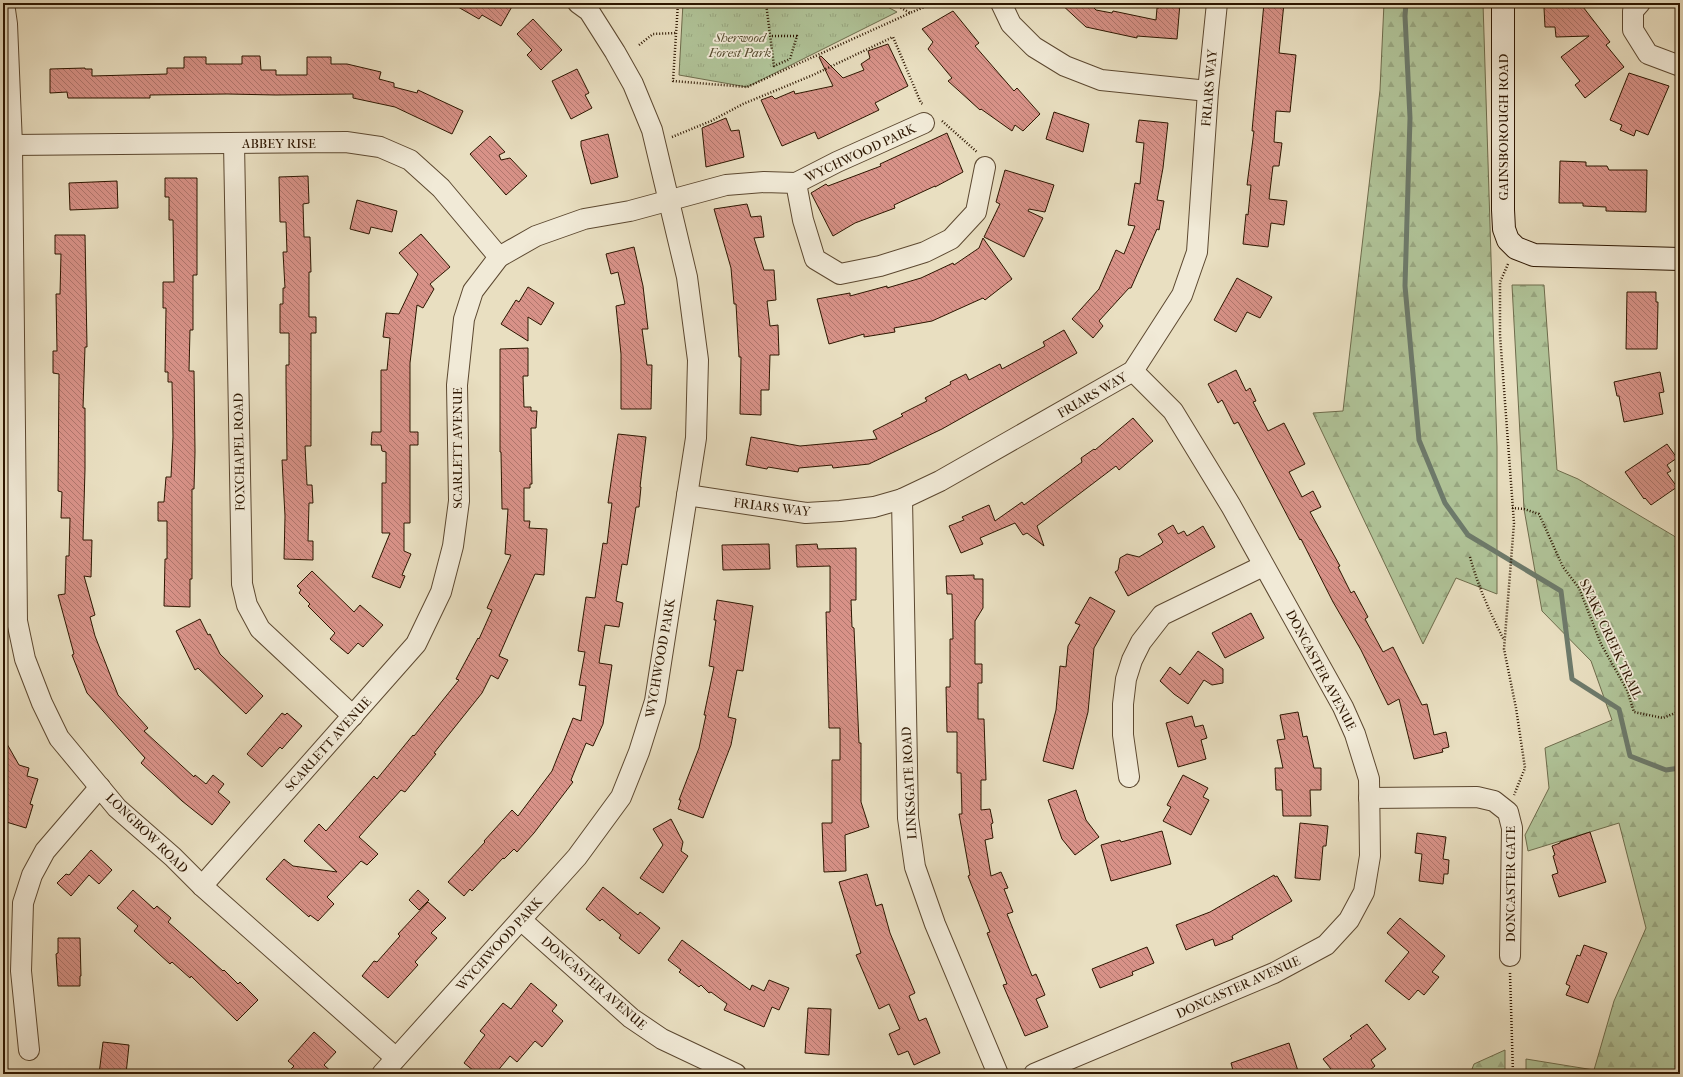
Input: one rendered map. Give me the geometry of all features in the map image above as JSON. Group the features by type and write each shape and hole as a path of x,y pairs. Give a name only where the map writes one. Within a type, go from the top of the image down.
{"street":[{"name":"LONGBOW ROAD","path":"4,3 7,24 12,145 9,491 17,621 25,659 42,703 59,738 118,808 173,857 202,886 396,1058"},
{"path":"1001,3 1011,24 1029,42 1065,66 1101,80 1208,91"},
{"name":"FRIARS WAY","path":"687,495 806,513 874,507 902,499 940,480 1133,371 1182,295 1196,252 1208,91 1217,3"},
{"name":"GAINSBOROUGH ROAD","path":"1503,3 1503,210 1506,235 1508,240 1516,248"},
{"path":"1640,3 1633,11 1633,30 1640,43 1648,54 1680,66"},
{"name":"WYCHWOOD PARK","path":"382,1074 577,857 621,797 636,759 655,701 696,438 698,360 687,277 652,130 633,84 589,6"},
{"name":"WYCHWOOD PARK","path":"670,201 726,185 764,182 796,182 836,162 924,123"},
{"name":"ABBEY RISE","path":"12,145 346,142 380,147 410,160 441,188 499,257"},
{"name":"FOXCHAPEL ROAD","path":"234,143 242,584 247,606 260,629 353,716"},
{"name":"WYCHWOOD PARK","path":"796,182 803,220 816,259 840,274 880,266 917,254 951,239 976,212 985,167"},
{"name":"SCARLETT AVENUE","path":"202,886 416,644 441,592 453,546 459,501 457,385 464,319 473,291 499,257 536,236 584,219 630,211 670,201"},
{"path":"1516,248 1539,256 1680,259"},
{"name":"DONCASTER AVENUE","path":"1034,1074 1274,973 1326,945 1349,920 1364,892 1370,856 1369,779 1356,734 1343,707 1230,506 1173,411 1133,371"},
{"name":"LINKSGATE ROAD","path":"902,499 908,818 915,867 935,924 998,1074"},
{"path":"1129,777 1123,735 1123,704 1126,679 1132,660 1141,642 1162,615 1263,566"},
{"path":"30,1050 21,971 23,903 32,875 45,851 100,787"},
{"name":"DONCASTER GATE","path":"1369,798 1477,797 1494,801 1508,812 1512,828 1510,956"},
{"name":"DONCASTER AVENUE","path":"521,920 631,1018 662,1039 736,1074"}],"path":[{"path":"678,3 673,81 747,87 934,3"},
{"path":"766,3 770,36 774,66 790,59 796,36 770,36"},
{"path":"893,3 910,13"},
{"path":"639,45 653,34 676,33"},
{"path":"655,142 672,138 711,121 743,104"},
{"path":"1508,812 1525,768 1516,708 1504,649 1514,523 1500,335 1500,282 1516,248"},
{"name":"SNAKE CREEK TRAIL","path":"1512,508 1524,508 1539,514 1564,567 1579,588 1601,644 1627,690 1634,712 1663,718 1680,712"},
{"path":"1470,557 1474,574 1491,616 1505,640"},
{"path":"1510,956 1513,1074"}],"green space":[{"name":"Sherwood Forest Park","path":"683,3 880,3 897,12 747,87 679,75"},
{"path":"1384,3 1483,3 1497,447 1497,594 1456,578 1423,644 1313,413 1343,411 1380,90"},
{"path":"1512,285 1544,285 1557,470 1578,479 1674,536 1680,542 1680,1074 1526,1074 1526,1059 1594,1070 1614,1001 1646,928 1619,823 1528,851 1525,835 1549,788 1545,748 1612,720 1591,661 1542,611 1524,509"},
{"path":"1505,1050 1505,1074 1470,1074 1474,1064"}],"building":[{"path":"451,3 514,3 501,26 482,15 479,19"},
{"path":"1060,3 1089,3 1096,10 1112,13 1113,11 1156,20 1159,3 1180,3 1177,39 1137,36 1137,38 1086,27"},
{"path":"1264,3 1284,3 1279,53 1296,55 1290,112 1276,111 1274,142 1282,143 1279,166 1273,166 1269,199 1287,201 1284,225 1271,223 1268,247 1243,244 1251,185 1247,185 1254,131 1252,131"},
{"path":"1547,3 1580,3 1610,42 1606,45 1624,67 1585,98 1575,85 1580,81 1561,57 1589,36 1556,37 1555,27 1545,27 1544,8 1547,7"},
{"path":"953,11 979,43 975,46 1014,91 1017,88 1040,114 1023,131 1015,125 1012,131 981,109 980,110 948,81 952,78 928,49 933,42 922,29"},
{"path":"533,19 562,50 541,70 527,55 532,50 517,34"},
{"path":"888,44 908,86 875,103 879,110 818,139 815,132 782,146 761,100 772,96 775,99 794,91 795,94 833,86 819,57 821,56 843,78 864,70 861,64 870,58 868,51"},
{"path":"242,56 260,56 261,70 276,70 276,75 307,75 307,57 331,57 331,64 347,64 381,72 379,79 394,83 394,87 417,93 418,90 463,111 452,134 395,107 353,98 353,94 150,95 150,98 68,98 67,92 50,93 50,69 92,69 92,76 167,74 167,68 184,68 184,57 206,57 206,64 242,64"},
{"path":"577,69 589,93 585,95 592,108 571,119 552,81"},
{"path":"1629,73 1669,86 1648,135 1636,130 1634,136 1620,130 1622,125 1610,120"},
{"path":"1054,112 1089,124 1083,152 1046,139"},
{"path":"726,118 731,131 739,130 744,157 706,167 702,128"},
{"path":"1139,120 1168,123 1163,168 1157,200 1164,201 1159,230 1157,229 1131,288 1129,288 1099,321 1103,326 1093,338 1072,319 1099,289 1116,250 1124,254 1135,226 1128,225 1135,183 1140,184 1144,143 1136,142"},
{"path":"947,133 963,172 935,187 894,205 895,208 855,223 833,236 811,193 826,184 828,186 881,166 880,164"},
{"path":"608,134 618,177 591,184 581,141"},
{"path":"490,136 505,152 499,155 501,160 510,158 527,176 506,195 470,154"},
{"path":"1560,161 1586,162 1586,166 1607,166 1609,170 1647,170 1646,212 1606,211 1606,207 1583,206 1583,203 1559,203"},
{"path":"1005,170 1054,185 1045,212 1029,209 1028,211 1043,218 1024,257 984,237 1000,204 996,202"},
{"path":"308,176 309,203 303,204 304,237 310,237 311,272 309,272 309,317 316,317 316,333 311,333 311,446 305,446 307,485 312,485 313,503 309,503 308,541 313,541 313,560 284,559 285,516 282,460 287,460 286,365 289,365 289,333 280,333 280,304 283,304 283,288 285,288 283,252 287,252 286,222 280,222 279,177"},
{"path":"165,178 197,178 197,275 193,275 193,330 190,330 189,371 194,371 195,452 194,489 192,489 192,579 190,579 190,607 164,606 165,559 167,559 167,521 158,521 158,502 164,502 166,477 171,477 173,437 172,382 168,382 168,372 165,372 166,308 163,308 163,282 174,282 173,220 169,220 169,197 165,197"},
{"path":"117,181 118,208 70,210 69,183"},
{"path":"357,200 397,211 392,232 371,227 369,234 350,229"},
{"path":"747,204 751,217 761,216 764,237 754,238 764,270 774,270 776,300 767,301 770,326 778,325 779,355 770,355 769,390 761,390 761,415 740,414 741,357 739,357 736,304 734,304 731,268 714,209"},
{"path":"421,234 450,267 430,284 434,289 423,308 417,305 410,363 410,432 418,432 418,445 410,445 410,523 404,523 404,551 411,554 402,575 405,576 400,588 372,577 390,533 382,533 382,483 386,483 386,452 382,451 381,445 371,445 372,432 381,432 381,370 387,370 390,338 383,337 386,313 399,314 418,274 399,253"},
{"path":"55,235 85,235 87,347 85,347 83,408 85,408 85,469 83,540 92,540 91,577 84,576 95,615 90,617 95,636 118,695 148,728 144,731 194,777 195,775 206,784 213,775 224,784 218,792 230,802 212,825 182,801 141,763 145,758 87,693 72,655 74,654 58,595 65,594 66,556 69,556 70,518 61,518 62,492 58,491 59,374 53,373 53,351 57,351 56,294 60,294 61,254 55,254"},
{"path":"983,238 1012,279 985,300 983,298 932,321 894,328 895,332 864,337 864,334 829,344 817,299 850,293 850,296 887,286 887,288 921,278 953,263 954,265 979,248"},
{"path":"634,247 643,286 648,329 642,329 647,365 652,365 651,409 621,409 621,354 616,306 625,304 618,272 611,274 606,254"},
{"path":"1237,278 1272,297 1260,318 1247,312 1236,332 1214,320"},
{"path":"528,287 554,303 541,325 528,317 528,341 501,324 516,300 519,302"},
{"path":"1627,292 1656,292 1656,302 1658,302 1657,349 1626,349"},
{"path":"1064,330 1077,353 942,429 869,464 833,468 832,465 799,468 798,472 746,465 751,437 800,446 877,439 873,431 903,416 901,414 927,401 925,398 951,384 950,382 966,374 969,380 1000,364 1002,369 1045,346 1043,342"},
{"path":"528,348 528,376 523,376 524,407 531,407 531,411 537,411 536,428 531,428 532,484 530,484 530,488 524,488 524,521 530,521 529,528 547,529 544,575 535,574 499,656 508,660 498,679 491,675 482,693 434,753 436,754 405,792 401,790 359,837 378,854 367,865 361,861 327,897 334,904 318,921 310,915 309,917 266,879 284,859 293,866 337,872 304,841 319,824 326,831 374,776 377,779 459,680 456,679 478,638 479,639 492,610 487,608 511,555 505,554 508,509 502,509 500,452 500,349"},
{"path":"1236,370 1246,391 1250,388 1256,401 1253,402 1268,431 1284,423 1305,464 1289,472 1302,497 1313,491 1321,507 1310,512 1340,566 1338,567 1351,593 1354,591 1368,617 1365,619 1383,652 1393,647 1422,705 1427,704 1434,735 1446,732 1449,747 1442,749 1443,752 1414,759 1399,699 1388,705 1361,650 1333,602 1238,422 1234,424 1222,400 1218,403 1208,384"},
{"path":"1660,372 1664,392 1659,393 1663,414 1624,422 1619,396 1617,396 1614,382"},
{"path":"1133,418 1153,441 1119,470 1116,466 1037,526 1044,546 1027,533 1023,535 1015,523 980,538 983,544 961,553 949,526 964,520 962,517 989,505 995,521 1022,502 1024,505 1082,462 1081,458 1094,449 1095,450"},
{"path":"618,434 646,437 639,507 636,507 627,565 622,564 616,601 623,603 619,627 605,625 599,663 612,665 603,724 593,746 586,743 571,780 573,782 534,833 517,852 514,849 504,859 503,858 472,891 470,889 464,896 448,882 512,810 518,816 552,771 573,718 581,721 586,686 579,685 585,652 578,651 586,597 595,598 603,543 607,544 612,503 608,503"},
{"path":"1667,444 1677,458 1667,465 1671,471 1667,473 1677,487 1651,505 1645,498 1644,499 1625,472"},
{"path":"1173,525 1178,534 1184,531 1187,536 1203,526 1215,547 1128,596 1115,572 1118,570 1120,558 1127,554 1139,557 1161,544 1163,542 1158,534"},
{"path":"769,544 770,569 723,570 722,545"},
{"path":"817,544 818,549 856,548 856,600 851,600 852,627 854,628 859,743 861,743 861,802 869,827 845,835 846,871 824,872 822,823 832,823 832,760 840,760 840,728 829,728 826,612 830,612 830,566 797,567 796,545"},
{"path":"312,571 354,612 360,605 383,625 363,647 358,643 348,654 330,639 335,633 308,606 310,604 299,593 301,590 297,586"},
{"path":"974,575 974,579 983,579 983,608 975,621 975,664 982,664 982,683 978,683 978,719 984,719 986,780 981,780 981,810 990,809 993,823 991,824 993,838 985,840 991,876 1001,872 1008,888 1004,889 1013,912 1007,914 1032,976 1036,974 1045,995 1036,999 1048,1027 1025,1036 1003,985 1007,984 987,933 990,932 968,876 970,875 959,814 962,814 961,773 957,773 957,732 947,732 946,687 950,687 950,639 953,639 952,594 947,594 946,576"},
{"path":"1090,597 1115,611 1094,648 1088,712 1073,769 1043,761 1056,710 1060,666 1066,667 1068,646 1080,625 1075,623"},
{"path":"717,600 753,606 743,671 737,670 728,717 736,719 731,745 703,818 678,809 681,800 679,800 699,748 706,715 704,715 714,667 709,666 716,620 714,620"},
{"path":"1251,613 1264,638 1225,658 1212,633"},
{"path":"200,619 208,635 210,634 220,654 263,696 246,714 198,668 195,670 176,631"},
{"path":"1198,651 1223,669 1223,683 1212,685 1204,680 1188,704 1160,681 1170,667 1180,675"},
{"path":"1298,712 1303,737 1307,736 1314,768 1321,768 1321,790 1310,790 1311,816 1283,816 1282,790 1276,790 1275,768 1283,768 1277,740 1285,739 1280,715"},
{"path":"282,713 285,715 287,713 302,726 282,749 280,747 262,767 247,754"},
{"path":"1192,716 1195,727 1203,725 1207,738 1201,740 1206,759 1178,767 1166,723"},
{"path":"3,737 19,765 29,768 27,776 38,779 30,804 33,805 26,828 3,821"},
{"path":"1183,775 1208,788 1203,797 1209,800 1191,835 1163,821 1171,807 1167,805"},
{"path":"1076,790 1086,820 1099,837 1075,855 1062,839 1048,800"},
{"path":"671,819 683,842 681,851 688,856 663,893 640,878 663,845 653,829"},
{"path":"1300,823 1328,826 1326,846 1323,846 1320,880 1295,878"},
{"path":"1162,831 1171,864 1111,881 1101,845 1120,840 1121,842"},
{"path":"1590,832 1606,882 1559,897 1552,875 1558,873 1552,846"},
{"path":"1417,833 1446,837 1443,859 1449,860 1448,874 1444,874 1443,884 1419,881 1422,854 1415,853"},
{"path":"91,850 112,870 99,884 89,875 71,896 57,883 66,874 69,875"},
{"path":"867,874 876,906 882,904 890,933 915,993 909,996 919,1021 926,1018 940,1053 914,1065 908,1051 898,1055 889,1034 900,1029 889,1004 879,1009 856,955 861,953 839,882"},
{"path":"1274,875 1275,877 1277,876 1292,901 1232,936 1233,939 1215,946 1213,939 1186,950 1176,925 1210,912"},
{"path":"603,887 638,915 640,912 660,928 639,954 619,938 621,935 602,919 600,921 586,909"},
{"path":"133,890 154,909 157,906 171,918 168,922 238,984 240,982 258,1000 237,1021 191,976 190,978 172,962 170,964 134,931 138,926 117,908"},
{"path":"418,890 429,900 419,910 409,900"},
{"path":"428,902 446,918 431,933 437,938 415,962 418,965 388,998 362,976 374,961 377,962 400,936 398,934"},
{"path":"1400,918 1445,956 1432,972 1439,977 1424,995 1418,990 1409,1000 1385,981 1409,952 1387,933"},
{"path":"58,938 80,938 80,986 58,986 56,954 58,953"},
{"path":"682,940 750,990 752,985 764,991 769,980 789,988 779,1010 772,1007 764,1027 724,1010 727,1004 711,992 709,993 701,985 699,987 679,972 681,970 668,960"},
{"path":"1584,945 1607,953 1588,1003 1566,995 1570,986 1566,984 1577,955 1580,956"},
{"path":"1147,947 1154,963 1132,972 1133,975 1100,988 1092,969"},
{"path":"531,983 557,1005 552,1011 563,1021 542,1047 535,1041 517,1062 510,1056 495,1074 478,1074 464,1063 485,1035 480,1031 503,1003 511,1009"},
{"path":"808,1008 831,1009 829,1055 805,1053"},
{"path":"1367,1024 1386,1049 1371,1060 1375,1066 1365,1074 1335,1074 1323,1059 1352,1038 1350,1036"},
{"path":"314,1032 336,1052 324,1065 334,1074 286,1074 294,1066 288,1061"},
{"path":"103,1042 129,1045 126,1074 99,1074"},
{"path":"1289,1043 1299,1074 1234,1074 1231,1063"}],"waterway":[{"path":"1406,3 1405,16 1410,118 1405,286 1419,440 1445,503 1468,535 1561,591 1572,679 1619,709 1630,756 1666,770 1680,768"}]}
